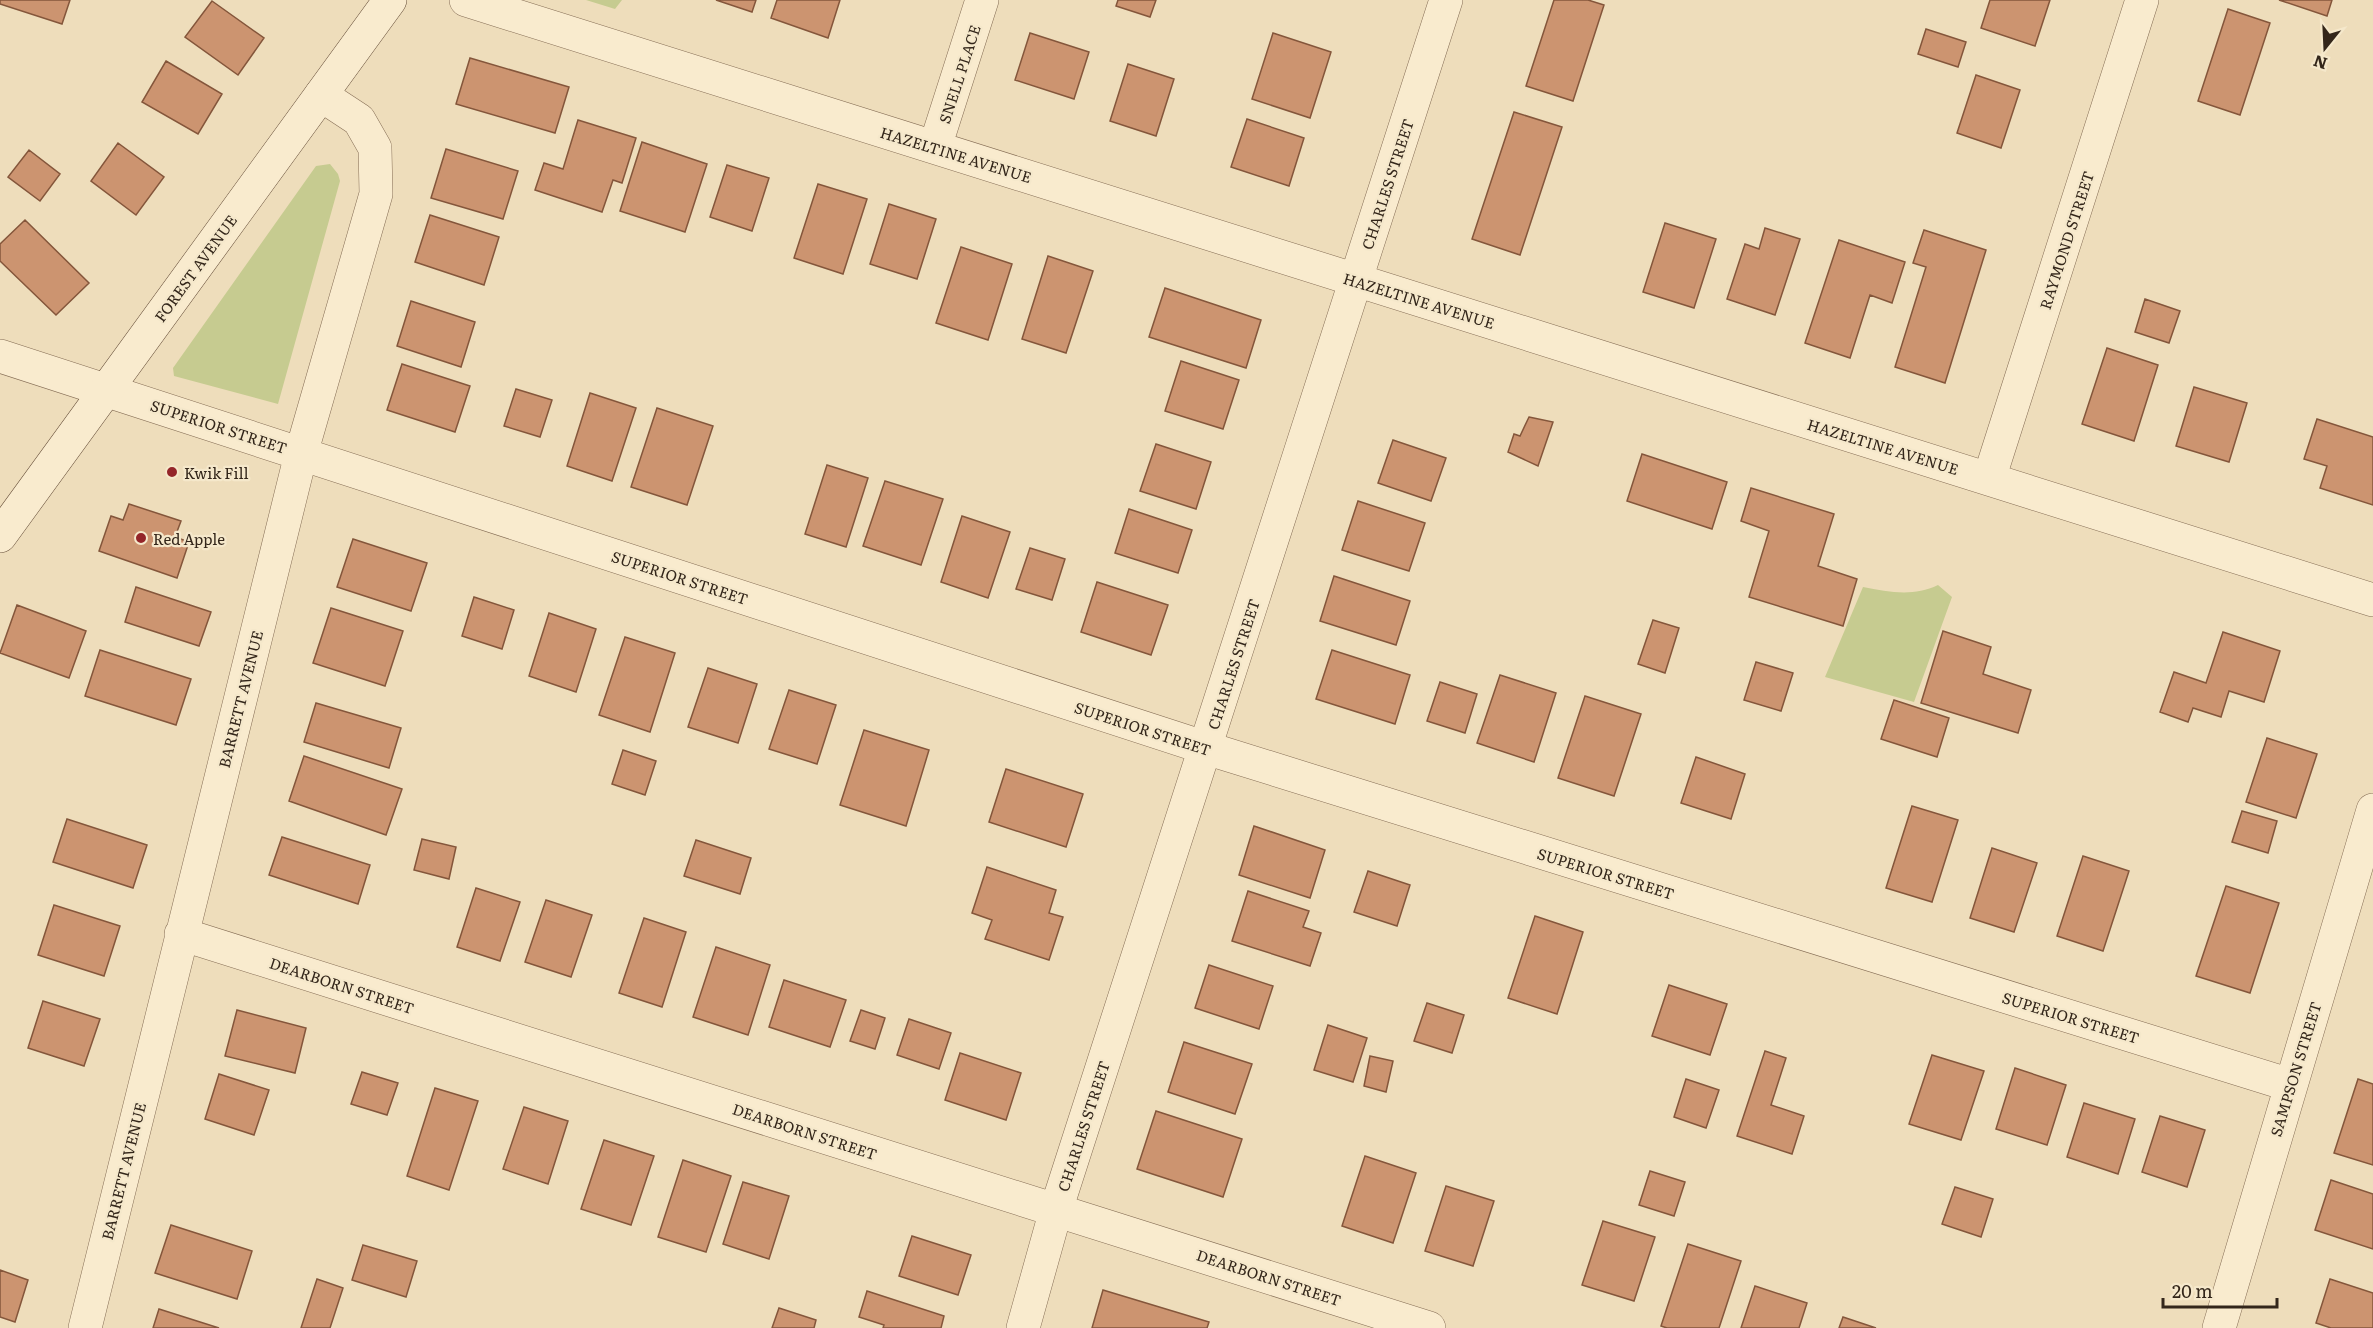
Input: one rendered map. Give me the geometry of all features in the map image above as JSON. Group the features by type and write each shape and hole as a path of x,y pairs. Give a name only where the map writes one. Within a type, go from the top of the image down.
{"street":[{"name":"FOREST AVENUE","path":"0,536 390,0"},
{"name":"HAZELTINE AVENUE","path":"466,0 2373,600"},
{"name":"SNELL PLACE","path":"935,147 982,0"},
{"name":"CHARLES STREET","path":"1023,1328 1056,1210 1446,0"},
{"name":"RAYMOND STREET","path":"1989,479 2142,0"},
{"name":"BARRETT AVENUE","path":"85,1328 301,454 376,194 375,148 359,120 321,95"},
{"name":"SUPERIOR STREET","path":"0,356 1206,748 2290,1085"},
{"name":"SAMPSON STREET","path":"2219,1328 2373,810"},
{"name":"DEARBORN STREET","path":"182,934 1429,1328"}],"green space":[{"path":"586,0 622,0 615,9"},
{"path":"330,164 338,174 340,181 278,404 174,376 173,368 316,166"},
{"path":"1938,585 1952,597 1914,702 1825,677 1863,587 1892,592 1910,592"}],"building":[{"path":"0,0 70,0 62,24 0,4"},
{"path":"716,0 756,0 752,12"},
{"path":"777,0 840,0 828,38 771,18"},
{"path":"1118,0 1156,0 1150,17 1116,6"},
{"path":"1554,0 1588,0 1604,5 1573,101 1526,86"},
{"path":"1990,0 2050,0 2035,46 1981,28"},
{"path":"2279,0 2332,0 2327,16"},
{"path":"212,1 264,38 238,75 185,37"},
{"path":"2228,9 2270,23 2240,115 2198,101"},
{"path":"1926,29 1966,42 1958,67 1918,54"},
{"path":"1030,33 1089,52 1074,99 1015,80"},
{"path":"1273,33 1331,52 1310,118 1252,99"},
{"path":"470,58 569,87 555,133 456,104"},
{"path":"166,61 222,94 198,134 142,102"},
{"path":"1128,64 1174,79 1156,136 1110,121"},
{"path":"1976,75 2020,90 2001,148 1957,133"},
{"path":"1514,112 1562,127 1520,255 1472,239"},
{"path":"1247,119 1304,138 1289,186 1231,167"},
{"path":"578,120 636,138 622,183 613,180 602,212 535,190 544,163 563,169"},
{"path":"642,142 707,164 685,232 620,211"},
{"path":"118,143 164,177 136,215 91,181"},
{"path":"446,149 518,171 503,219 431,198"},
{"path":"29,150 60,174 40,201 8,177"},
{"path":"727,165 769,178 752,231 710,217"},
{"path":"818,184 867,199 843,274 794,258"},
{"path":"889,204 936,219 917,279 870,264"},
{"path":"430,215 499,237 484,285 415,262"},
{"path":"25,220 89,283 56,315 0,261 0,244"},
{"path":"1665,223 1716,239 1694,308 1643,292"},
{"path":"1765,228 1800,239 1775,315 1727,299 1745,244 1759,249"},
{"path":"1924,230 1986,250 1945,383 1895,367 1926,267 1913,263"},
{"path":"1839,240 1905,262 1892,303 1870,295 1850,358 1805,343"},
{"path":"961,247 1012,264 988,340 936,323"},
{"path":"1048,256 1093,271 1066,353 1022,339"},
{"path":"1165,288 1261,320 1246,368 1149,337"},
{"path":"2145,299 2180,311 2169,343 2135,332"},
{"path":"411,301 475,322 461,367 397,346"},
{"path":"2107,348 2158,365 2134,441 2082,424"},
{"path":"1181,361 1239,380 1223,429 1165,411"},
{"path":"402,364 470,386 455,432 387,410"},
{"path":"2194,387 2247,403 2229,462 2176,446"},
{"path":"516,389 552,400 540,437 504,426"},
{"path":"590,393 636,408 612,481 567,466"},
{"path":"657,408 713,426 687,505 631,487"},
{"path":"1529,417 1553,422 1538,466 1508,452 1514,434 1520,436"},
{"path":"2317,419 2373,437 2373,505 2320,488 2327,466 2304,459"},
{"path":"1393,440 1446,458 1431,501 1378,483"},
{"path":"1156,444 1211,462 1196,509 1140,491"},
{"path":"1642,454 1727,482 1712,529 1627,501"},
{"path":"827,465 868,478 846,547 805,534"},
{"path":"885,481 943,499 921,565 863,546"},
{"path":"1751,488 1834,514 1818,566 1857,579 1843,626 1749,597 1769,531 1741,521"},
{"path":"1358,501 1425,523 1409,571 1342,550"},
{"path":"129,504 181,521 175,537 189,542 177,578 99,551 111,516 123,520"},
{"path":"1129,509 1192,530 1178,573 1115,553"},
{"path":"962,516 1010,532 988,598 941,582"},
{"path":"353,539 427,563 411,611 337,587"},
{"path":"1030,548 1065,559 1052,600 1016,589"},
{"path":"1334,576 1410,601 1396,645 1320,621"},
{"path":"1097,582 1168,605 1151,655 1081,632"},
{"path":"136,587 211,612 199,646 125,622"},
{"path":"474,597 514,610 502,649 462,636"},
{"path":"17,605 86,631 69,678 0,653"},
{"path":"331,608 403,631 385,686 313,663"},
{"path":"549,613 596,629 576,692 529,676"},
{"path":"1653,620 1679,628 1665,673 1638,664"},
{"path":"1943,631 1991,647 1983,674 2031,690 2018,733 1921,703"},
{"path":"2223,632 2280,651 2264,702 2229,691 2221,717 2193,708 2188,722 2160,712 2174,672 2206,683"},
{"path":"625,637 675,653 650,732 599,715"},
{"path":"100,650 191,679 176,725 85,696"},
{"path":"1332,650 1410,675 1395,724 1316,699"},
{"path":"1756,662 1793,673 1781,711 1744,700"},
{"path":"708,668 757,684 738,743 688,727"},
{"path":"1500,675 1556,693 1534,762 1477,743"},
{"path":"1440,682 1477,694 1465,733 1427,721"},
{"path":"789,690 836,705 817,764 769,749"},
{"path":"1585,696 1641,714 1614,796 1558,778"},
{"path":"1894,700 1949,718 1937,757 1881,739"},
{"path":"316,703 401,728 389,768 304,742"},
{"path":"864,730 929,750 906,826 840,805"},
{"path":"2267,738 2317,754 2296,818 2246,802"},
{"path":"623,750 656,761 645,795 612,784"},
{"path":"304,756 402,789 386,835 289,801"},
{"path":"1696,757 1745,774 1731,819 1681,803"},
{"path":"1006,769 1083,794 1066,847 989,822"},
{"path":"1912,806 1958,820 1932,902 1886,888"},
{"path":"2242,811 2277,821 2268,853 2232,842"},
{"path":"67,819 147,845 133,888 53,862"},
{"path":"1254,826 1325,850 1310,898 1239,875"},
{"path":"282,837 370,865 358,904 269,875"},
{"path":"422,839 456,847 449,879 414,870"},
{"path":"696,840 751,858 740,894 684,876"},
{"path":"1992,848 2037,863 2014,932 1970,918"},
{"path":"2083,856 2129,871 2103,951 2057,936"},
{"path":"987,867 1056,890 1049,913 1063,917 1049,960 985,939 992,920 972,913"},
{"path":"1368,871 1410,885 1397,926 1354,912"},
{"path":"2226,886 2279,903 2250,993 2196,976"},
{"path":"476,888 520,902 500,961 457,947"},
{"path":"1248,891 1309,911 1303,927 1321,933 1310,966 1232,941"},
{"path":"546,900 592,915 571,977 525,962"},
{"path":"54,905 120,926 104,976 38,955"},
{"path":"1535,916 1583,932 1557,1014 1508,998"},
{"path":"644,918 686,932 662,1007 619,993"},
{"path":"716,947 770,965 748,1035 693,1017"},
{"path":"1209,965 1273,986 1259,1029 1195,1008"},
{"path":"784,980 846,1000 830,1047 769,1027"},
{"path":"1669,985 1727,1004 1710,1055 1652,1036"},
{"path":"43,1001 100,1019 84,1066 28,1048"},
{"path":"1427,1003 1464,1015 1452,1053 1414,1041"},
{"path":"237,1010 306,1028 295,1073 225,1056"},
{"path":"861,1010 885,1018 875,1049 850,1041"},
{"path":"909,1019 951,1033 939,1069 897,1055"},
{"path":"1328,1025 1367,1038 1353,1082 1314,1070"},
{"path":"1184,1042 1252,1064 1235,1114 1168,1092"},
{"path":"1765,1051 1786,1058 1771,1105 1804,1116 1792,1154 1737,1136"},
{"path":"960,1053 1021,1073 1006,1120 945,1100"},
{"path":"1932,1055 1984,1071 1961,1140 1909,1124"},
{"path":"1370,1056 1393,1061 1386,1092 1364,1086"},
{"path":"2015,1068 2066,1085 2047,1145 1996,1129"},
{"path":"362,1072 398,1083 387,1115 351,1104"},
{"path":"219,1074 269,1090 254,1135 205,1119"},
{"path":"1686,1079 1719,1090 1706,1128 1674,1117"},
{"path":"2358,1079 2373,1084 2373,1165 2334,1153"},
{"path":"435,1088 478,1101 449,1190 407,1176"},
{"path":"2084,1103 2135,1119 2118,1174 2067,1157"},
{"path":"524,1107 568,1121 548,1184 503,1169"},
{"path":"1156,1111 1242,1139 1223,1197 1137,1169"},
{"path":"2160,1116 2205,1130 2187,1187 2142,1172"},
{"path":"604,1140 654,1156 631,1225 581,1209"},
{"path":"1365,1156 1416,1173 1393,1243 1342,1226"},
{"path":"683,1160 731,1176 706,1252 658,1237"},
{"path":"1650,1171 1685,1182 1674,1216 1639,1205"},
{"path":"2331,1180 2373,1194 2373,1249 2315,1230"},
{"path":"743,1182 789,1196 769,1259 723,1244"},
{"path":"1446,1186 1494,1201 1473,1266 1425,1251"},
{"path":"1955,1187 1993,1199 1981,1237 1942,1224"},
{"path":"1603,1221 1655,1237 1634,1301 1582,1285"},
{"path":"171,1225 252,1251 237,1299 155,1273"},
{"path":"912,1236 971,1255 958,1295 899,1276"},
{"path":"1688,1244 1741,1261 1719,1328 1661,1326"},
{"path":"363,1245 417,1261 406,1297 352,1280"},
{"path":"0,1270 28,1280 15,1322 0,1317"},
{"path":"317,1279 343,1288 330,1328 301,1328"},
{"path":"2330,1279 2373,1293 2373,1328 2331,1328 2316,1323"},
{"path":"1755,1286 1807,1303 1799,1328 1741,1328"},
{"path":"1103,1290 1209,1322 1207,1328 1092,1328"},
{"path":"867,1291 944,1316 941,1328 883,1328 884,1325 859,1317"},
{"path":"779,1308 816,1320 814,1328 772,1328"},
{"path":"159,1309 219,1328 153,1328"},
{"path":"1843,1317 1876,1328 1839,1328"}],"place":[{"name":"Kwik Fill","path":"172,472"},
{"name":"Red Apple","path":"141,538"}]}
